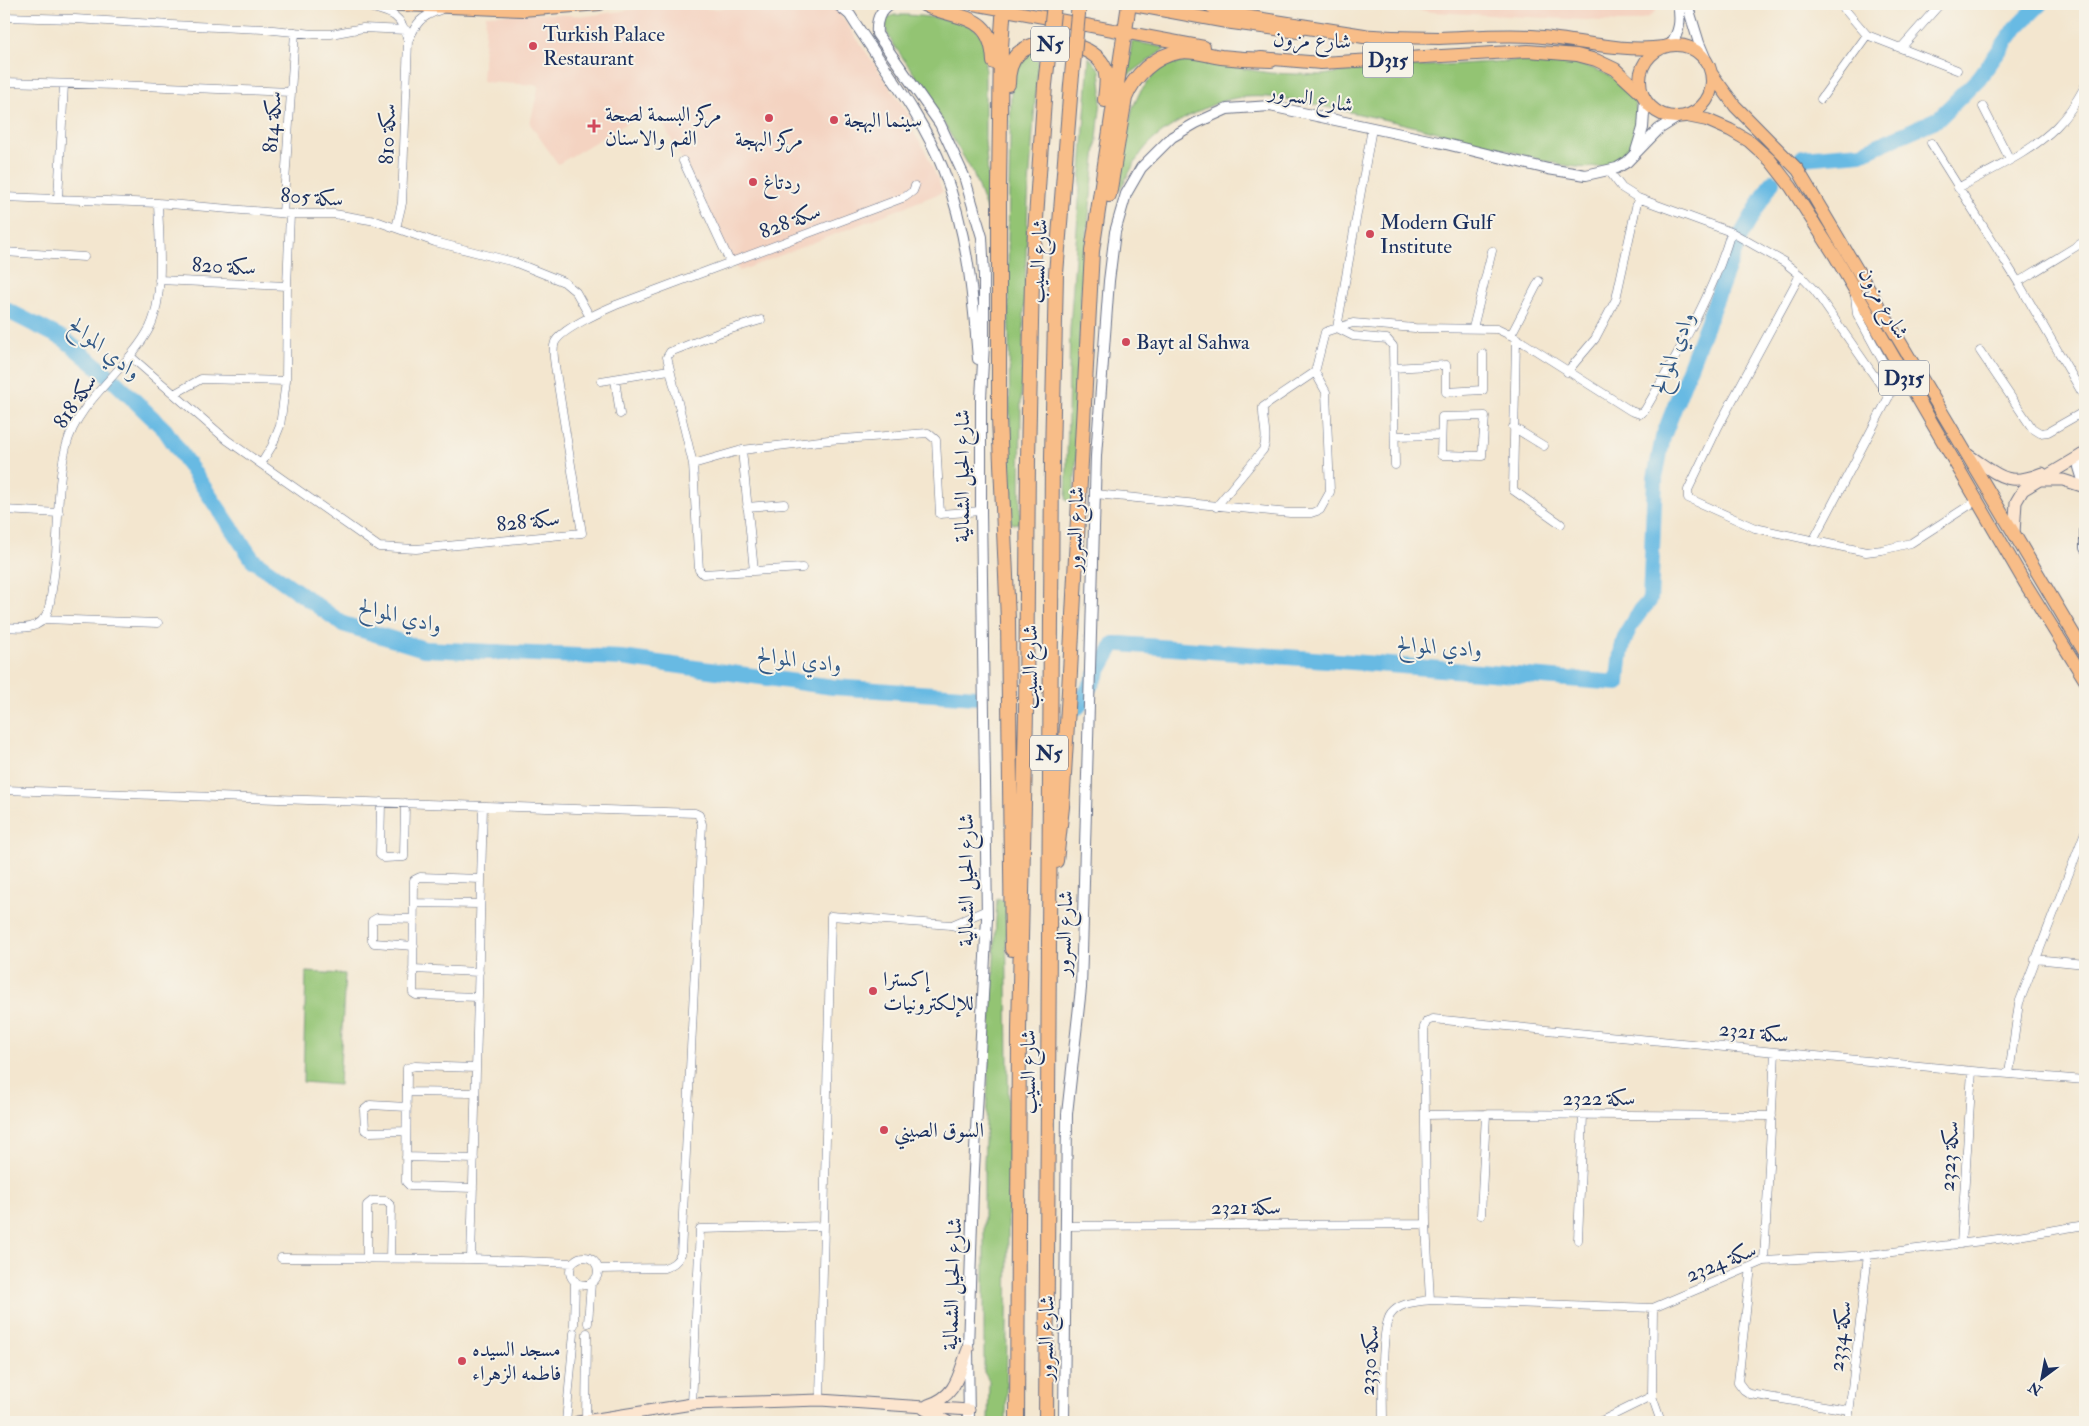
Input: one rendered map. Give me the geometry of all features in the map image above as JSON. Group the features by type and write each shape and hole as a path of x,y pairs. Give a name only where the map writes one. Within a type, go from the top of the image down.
{"highway":[{"path":"924,4 970,18 984,28 988,35 994,60 992,129 999,158"},
{"name":"شارع السيب","path":"1017,1422 1019,1029 1032,278 1045,85 1054,4"},
{"name":"شارع السيب","path":"1046,1422 1052,456 1056,274 1079,4"},
{"path":"1048,938 1063,797 1092,251 1129,4"},
{"path":"1209,4 1219,10 1244,17 1364,36"},
{"path":"1004,6 1001,47 999,158 999,419 1008,620 1012,971 1019,1029"},
{"path":"1000,137 1006,108 1009,70 1020,52 1032,44 1045,42 1072,46 1092,53 1103,64 1106,75 1101,150 1102,180"},
{"path":"1092,251 1105,215 1125,98 1130,86 1138,76 1157,60 1179,52 1193,52 1245,60 1271,60"}],"main road":[{"path":"377,4 522,10 600,4"},
{"name":"D315","path":"973,4 1004,6"},
{"name":"شارع مزون","path":"1129,4 1232,23 1296,32 1403,38 1530,36 1565,39 1625,49 1667,46"},
{"name":"شارع مزون","path":"1004,6 1124,33 1271,60 1321,63 1528,52 1577,55 1615,69 1643,96"},
{"path":"1643,96 1640,81 1642,69 1648,58 1667,46"},
{"name":"D315","path":"1667,46 1691,48 1702,56 1709,67"},
{"path":"1682,116 1699,109 1708,99 1712,86 1709,67"},
{"name":"شارع مزون","path":"1709,67 1735,106 1798,170 2085,653"},
{"name":"D315","path":"1643,96 1659,112 1682,116"},
{"name":"شارع مزون","path":"1682,116 1707,120 1749,141 1770,160 1792,187 1976,501 2085,680"},
{"path":"1967,454 1999,475 2015,480 2030,478 2081,457"},
{"path":"2014,532 2016,502 2023,490 2081,457"},
{"path":"2039,480 2063,480 2085,487"},
{"path":"921,1407 945,1398 952,1391 968,1349"},
{"path":"582,1421 600,1420 692,1404 820,1400 969,1410"},
{"path":"921,1407 948,1422"}],"street":[{"path":"4,17 75,19 331,34 363,28 406,30 403,23 392,14 357,4"},
{"name":"شارع الحيل الشمالية","path":"837,4 850,15 928,138 943,168 964,234 970,273 980,398"},
{"name":"شارع الحيل الشمالية","path":"890,4 879,15 876,24 877,34 940,124 950,143 964,176 982,237 984,296 980,398 987,910 973,1189 968,1349 969,1422"},
{"path":"1667,46 1679,30 1680,13 1678,4"},
{"path":"1687,4 1699,44 1709,67"},
{"path":"1840,4 1867,35 1957,70"},
{"path":"1901,48 1940,4"},
{"name":"سكة 810","path":"408,41 416,25 424,16 450,6"},
{"name":"سكة 810","path":"396,228 402,203 408,41 406,30"},
{"name":"سكة 814","path":"287,214 295,32"},
{"path":"1821,99 1867,35"},
{"path":"4,82 291,92"},
{"path":"58,199 64,84"},
{"path":"1958,188 2010,160 2045,137 2072,110 2085,86"},
{"path":"1634,154 1643,128 1643,96"},
{"name":"شارع السرور","path":"1064,1422 1067,1114 1081,988 1095,494 1109,281 1115,232 1126,194 1141,168 1172,137 1196,123 1227,109 1270,106 1438,142 1548,169 1586,175 1617,168 1659,129 1682,116"},
{"path":"1983,107 2010,160"},
{"path":"1337,328 1372,128"},
{"path":"928,138 940,138 950,143"},
{"path":"1931,143 2018,282 2085,398"},
{"path":"683,161 730,262"},
{"path":"1609,171 1622,188 1638,198 1731,232 1784,262 1815,290 1889,396"},
{"name":"سكة 828","path":"261,464 379,547 416,549 582,533 554,348 555,343 562,335 590,316 616,305 905,197 915,186"},
{"name":"سكة 805","path":"4,197 158,203 287,214 334,214 376,222 435,242 514,262 564,282 576,292 590,316"},
{"path":"1567,372 1595,338 1616,299 1638,198"},
{"name":"سكة 818","path":"43,619 47,614 57,558 58,513 63,462 70,436 93,399 130,356 151,326 155,312 160,280 158,203"},
{"path":"130,356 233,445 261,464 272,446 280,426 286,381 287,214"},
{"path":"1216,506 1266,444 1262,415 1263,407 1315,372 1325,332 1353,323 1415,328 1497,329 1513,337 1631,411 1640,414 1645,410 1686,339 1725,255 1731,232"},
{"path":"2018,282 2085,241"},
{"path":"1473,328 1492,251"},
{"path":"4,252 84,257"},
{"path":"1800,275 1718,427 1686,494 1688,498 1755,528 1866,552 1910,543 1976,501"},
{"name":"سكة 820","path":"160,280 287,286"},
{"path":"1539,281 1513,337 1513,490 1561,524"},
{"path":"1813,541 1894,388 1894,382 1857,314 1854,291"},
{"path":"761,320 722,332 670,352 667,357 692,464 700,572 703,574 802,568"},
{"path":"1337,328 1352,336 1387,338 1393,346 1395,465"},
{"path":"1980,351 2032,428 2040,433 2048,432 2085,411"},
{"path":"1393,368 1446,365 1446,392 1483,390 1483,354"},
{"path":"601,381 669,370"},
{"path":"1095,494 1124,495 1290,513 1311,513 1320,510 1326,503 1330,492 1326,392 1315,372"},
{"path":"174,394 201,378 286,381"},
{"path":"615,379 620,414"},
{"path":"1485,416 1482,456 1441,455 1441,436 1442,417 1485,416"},
{"path":"1513,427 1544,446"},
{"path":"692,464 742,450 829,440 928,433 936,440 940,514 981,511"},
{"path":"1395,436 1441,436"},
{"path":"742,450 754,571"},
{"path":"2081,457 2079,467 2085,487"},
{"path":"747,507 784,504"},
{"path":"4,510 58,513"},
{"path":"2085,528 2085,548"},
{"path":"4,627 32,627 43,619 158,623"},
{"path":"4,790 673,812 695,813 699,815 702,821 681,1254 672,1265 664,1268 598,1269"},
{"path":"381,802 380,855 384,858 401,858 404,854 405,803"},
{"path":"471,1259 483,806"},
{"path":"2009,1074 2019,1002 2085,832"},
{"path":"478,997 416,995 413,993 414,880 416,878 481,879"},
{"path":"414,903 480,904"},
{"path":"952,925 987,910"},
{"path":"820,1400 831,916 952,925 986,935"},
{"path":"414,919 377,918 372,921 372,940 374,943 414,946"},
{"path":"2035,959 2085,964"},
{"path":"414,970 478,972"},
{"name":"سكة 2321","path":"1425,1115 1424,1027 1427,1021 1432,1019 1972,1071 2085,1080"},
{"path":"1764,1261 1775,1052"},
{"path":"473,1188 410,1186 406,1182 407,1068 415,1066 476,1068"},
{"name":"سكة 2323","path":"1961,1244 1972,1071"},
{"path":"407,1092 475,1093"},
{"path":"406,1131 370,1132 365,1130 364,1110 370,1106 407,1107"},
{"path":"1481,1215 1486,1114"},
{"path":"1425,1115 1426,1224 1430,1300"},
{"name":"سكة 2322","path":"1425,1115 1772,1116"},
{"path":"1578,1240 1583,1115"},
{"path":"406,1157 474,1159"},
{"path":"367,1259 367,1205 372,1201 386,1201 391,1206 390,1259"},
{"name":"سكة 2321","path":"1066,1226 1426,1224"},
{"name":"سكة 2324","path":"1430,1300 1653,1308 1764,1261 1868,1255 2006,1238 2085,1225"},
{"path":"692,1404 700,1229 824,1226"},
{"name":"سكة 2334","path":"1848,1422 1868,1255"},
{"path":"281,1258 471,1259 573,1264"},
{"path":"566,1422 574,1329 575,1281 570,1272 573,1264 581,1258 593,1261 598,1269 597,1277 591,1283 583,1285 575,1281"},
{"path":"1751,1267 1738,1382 1740,1386 1750,1394 1849,1410"},
{"path":"588,1323 591,1283"},
{"name":"سكة 2330","path":"1382,1422 1385,1331 1390,1314 1406,1303 1430,1300"},
{"path":"1653,1308 1652,1396 1661,1422"},
{"path":"582,1421 587,1333"},
{"path":"1599,1422 1652,1396"}],"shaded area":[{"path":"673,4 710,9 785,4 822,4 836,8 913,121 914,133 925,150 943,192 740,271 730,262 683,161 654,107 558,164 530,124 539,85 482,82 486,15 538,13 586,16"},
{"path":"1418,4 1661,4 1651,16 1633,22 1621,22 1433,12 1418,10"}],"green space":[{"path":"894,15 924,16 961,23 977,30 985,43 985,141 991,206 990,220 973,173 917,78 887,33 886,22 889,17"},
{"path":"1132,41 1166,48 1127,76"},
{"path":"1039,47 1028,201 1021,401 1020,519 1019,523 1014,524 1011,523 1008,239 1011,90 1018,59"},
{"path":"1089,57 1100,70 1102,90 1081,294 1076,470 1072,503 1066,500 1070,329"},
{"path":"1545,59 1590,67 1610,76 1628,90 1635,102 1637,126 1634,141 1625,155 1616,161 1601,166 1574,167 1377,118 1284,99 1244,97 1231,99 1200,110 1159,135 1142,152 1119,191 1126,136 1133,107 1140,92 1158,70 1170,64 1193,61 1270,73 1322,75 1357,70"},
{"path":"997,898 1006,901 1009,1144 1006,1422 988,1422 989,1381 984,1372 984,1162"},
{"path":"306,972 345,974 339,1085 303,1082"}],"waterway":[{"name":"وادي الموالح","path":"1802,158 1861,153 1938,119 1979,78 2015,29 2040,4"},
{"name":"وادي الموالح","path":"1652,550 1655,478 1663,437 1740,237 1772,182"},
{"name":"وادي الموالح","path":"4,309 64,339 111,378 165,430 253,560 343,624 424,649 622,658 833,687 976,697"},
{"name":"وادي الموالح","path":"1121,644 1618,683 1620,658 1625,638 1634,619 1650,600 1652,555"},
{"name":"وادي الموالح","path":"1078,707 1114,644 1117,644"}],"place":[{"name":"Turkish Palace Restaurant","path":"533,46"},
{"name":"مركز البهجة","path":"769,118"},
{"name":"سينما البهجة","path":"834,120"},
{"name":"مركز البسمة لصحة الفم والاسنان","path":"594,126"},
{"name":"ردتاغ","path":"753,182"},
{"name":"Modern Gulf Institute","path":"1370,234"},
{"name":"Bayt al Sahwa","path":"1126,342"},
{"name":"إكسترا للإلكترونيات","path":"873,991"},
{"name":"السوق الصيني","path":"884,1130"},
{"name":"مسجد السيده فاطمه الزهراء","path":"462,1361"}]}
